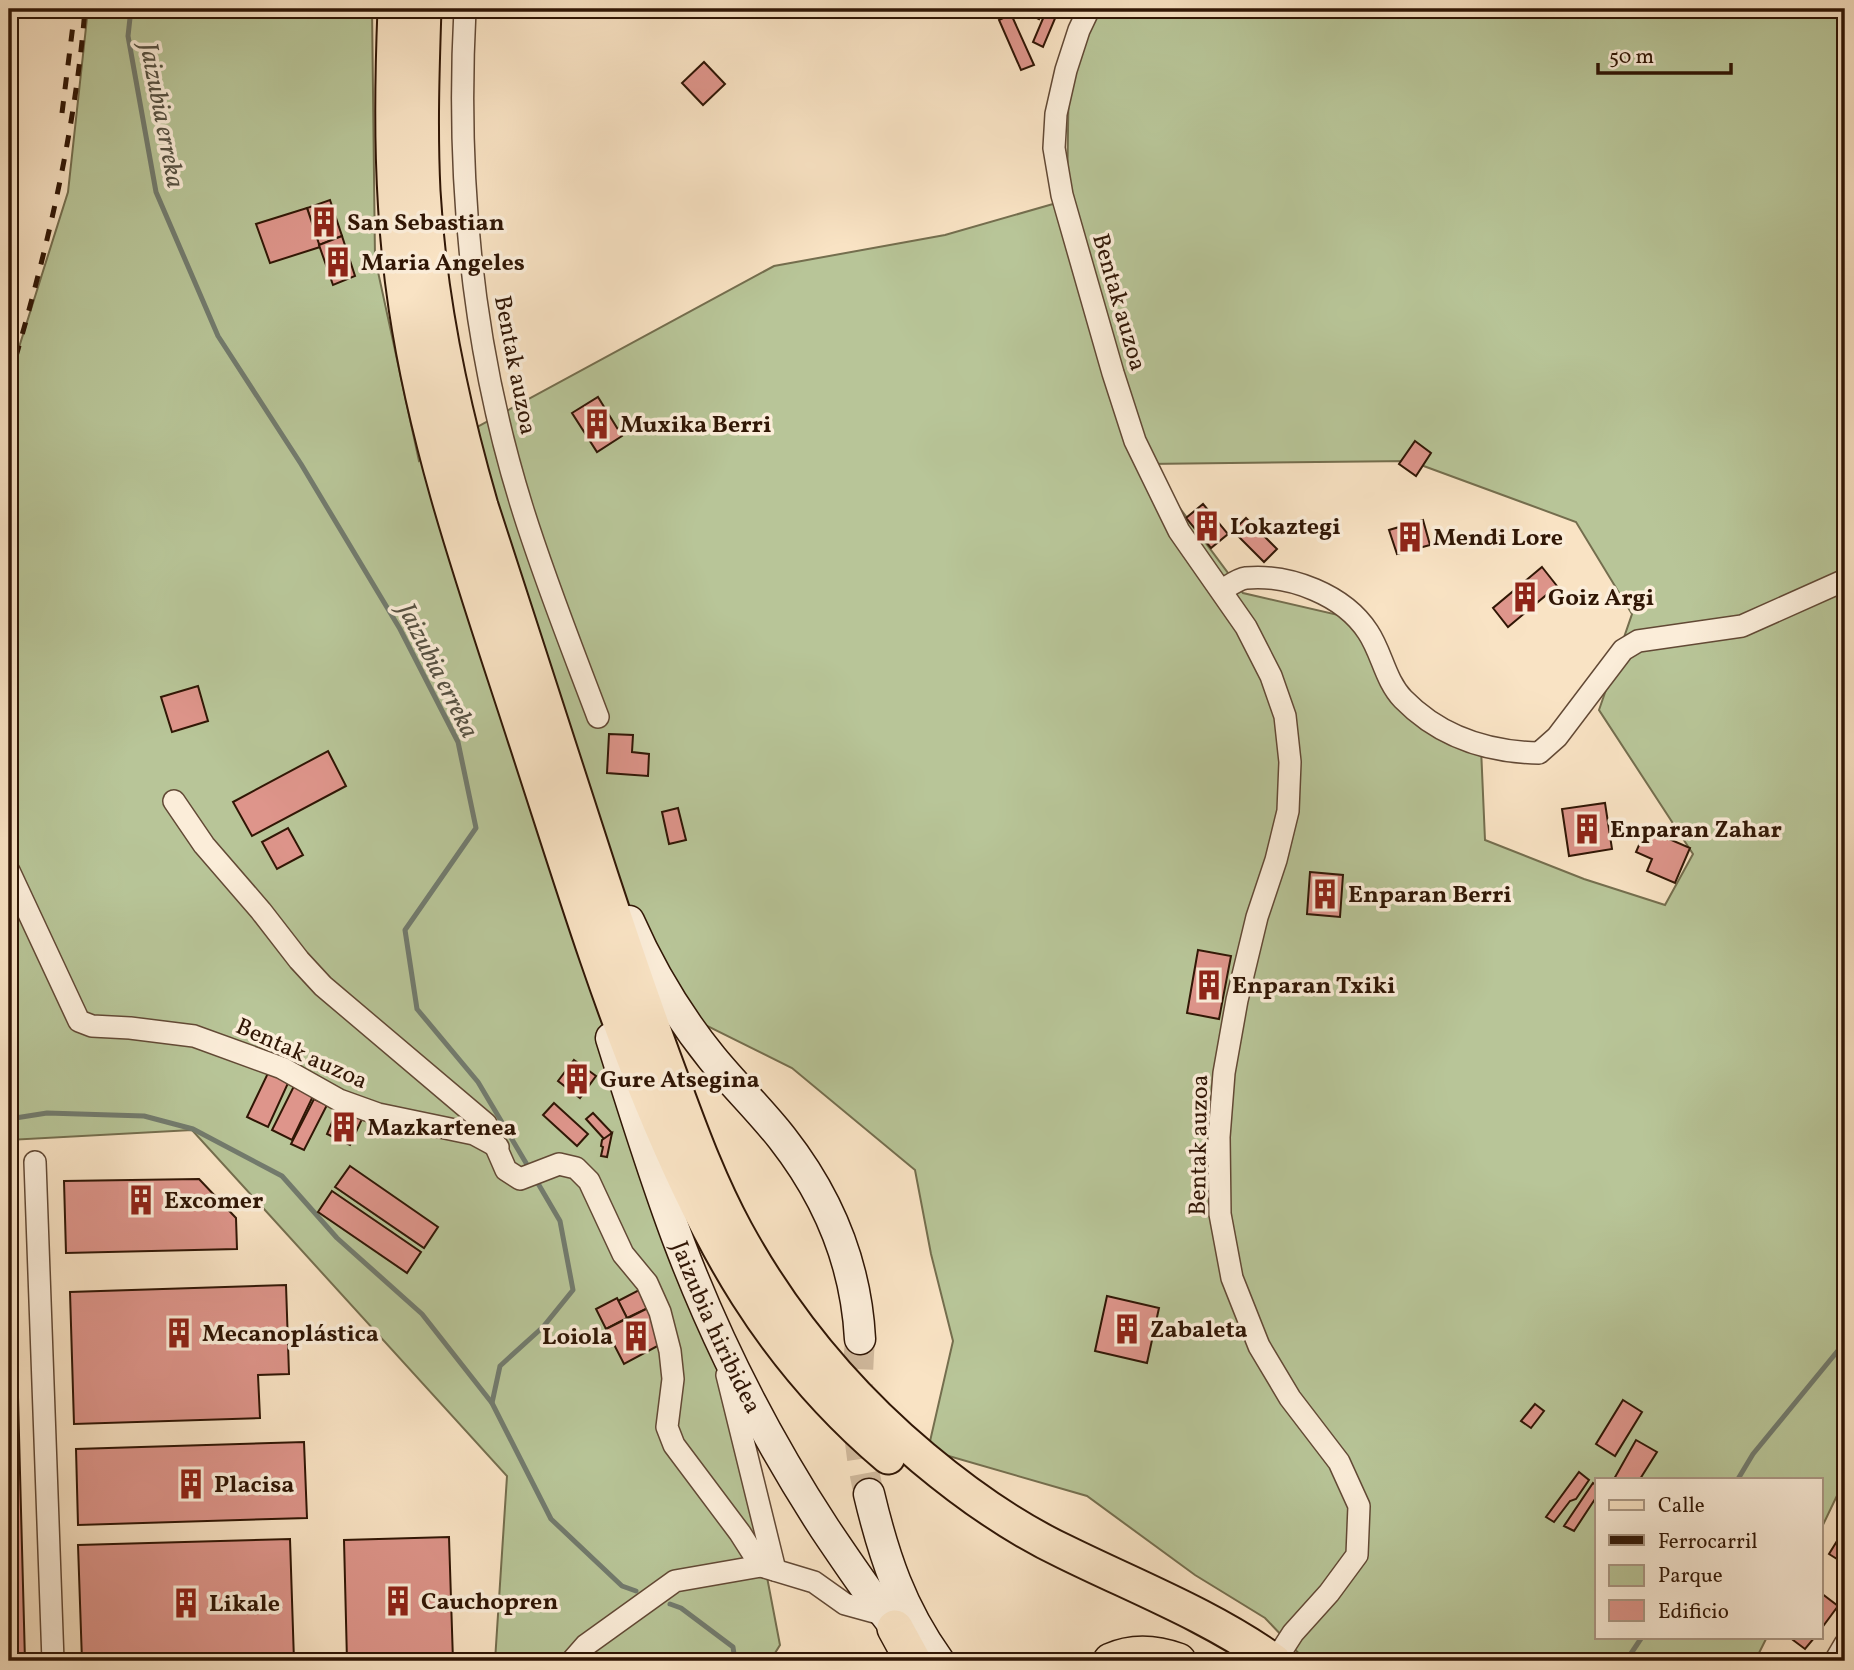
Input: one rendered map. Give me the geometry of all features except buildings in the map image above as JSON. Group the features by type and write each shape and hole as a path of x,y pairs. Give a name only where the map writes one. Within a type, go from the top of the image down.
{"highway":[{"path":"890,1621 913,1661"},
{"path":"1111,1661 1146,1654 1178,1661"}],"main road":[{"path":"395,9 392,87 394,196 406,304 425,411 454,516 595,953 639,1073 700,1214 760,1317 814,1385 867,1439 908,1474 987,1530 1054,1565 1242,1640"},
{"path":"424,9 421,87 424,193 434,299 454,403 481,506 640,995 693,1136 737,1232 775,1295 833,1370 871,1411 922,1458 990,1508 1061,1551 1200,1615 1275,1661"},
{"path":"603,882 625,913 652,971 674,1006 712,1058 780,1136 803,1166 824,1201 841,1239 851,1272 858,1306 860,1339"},
{"name":"Jaizubia hiribidea","path":"595,953 595,986 644,1143 680,1247 717,1333 786,1466 852,1570 924,1661"},
{"path":"869,1494 880,1541 898,1592 916,1627 939,1661"}],"street":[{"name":"Bentak auzoa","path":"465,9 462,122 466,225 488,375 522,506 551,593 598,717"},
{"name":"Bentak auzoa","path":"1089,9 1066,70 1056,114 1054,148 1062,195 1135,441 1179,531 1246,627 1271,676 1285,716 1290,762 1288,811 1276,860 1257,917 1237,1000 1224,1073 1219,1137 1220,1214 1232,1278 1259,1346 1290,1398 1339,1462 1359,1506 1357,1555 1329,1593 1293,1633 1275,1661"},
{"path":"1222,590 1244,578 1303,584 1329,596 1354,613 1370,634 1389,679 1402,698 1437,727 1481,747 1538,753 1558,737 1623,650 1638,641 1742,626 1845,580"},
{"name":"Bentak auzoa","path":"174,801 204,845 315,977 486,1124 506,1170 520,1179 559,1164 576,1168 589,1181 624,1254 647,1283 660,1312 670,1351 673,1379 667,1427 674,1445 768,1568"},
{"name":"Bentak auzoa","path":"9,871 79,1021 92,1026 194,1036 282,1068 338,1100 379,1114 474,1134 498,1147"},
{"path":"35,1162 52,1661"},
{"path":"717,1333 768,1568"},
{"path":"572,1661 586,1645 675,1581 768,1568 814,1582 845,1604 890,1621"},
{"path":"1835,1661 1845,1644"}],"green space":[{"path":"88,9 189,9 189,13 329,15 343,9 372,9 375,258 419,461 774,266 945,235 1067,200 1069,61 1088,9 1845,9 1845,1479 1822,1527 1822,1478 1595,1478 1595,1638 1766,1638 1755,1661 1306,1661 1265,1618 1195,1575 1087,1496 928,1450 953,1341 931,1254 915,1170 792,1068 661,1003 712,1342 754,1509 780,1645 770,1661 495,1661 507,1476 192,1130 9,1140 9,379 68,192","holes":["1410,461 1576,522 1632,614 1599,710 1693,854 1665,905 1584,879 1485,840 1481,748 1400,687 1373,623 1243,593 1147,464"]}],"waterway":[{"name":"Jaizubia erreka","path":"131,9 128,36 156,192 218,336 301,464 400,629 458,742 476,828 405,930 417,1009 478,1082 529,1168"},
{"path":"9,1119 47,1113 144,1116 193,1129 282,1176 337,1238 422,1314 492,1403"},
{"name":"Jaizubia erreka","path":"536,1180 560,1221 573,1290 543,1327 500,1366 492,1403 551,1519 622,1586 636,1591"},
{"path":"1739,1478 1753,1454 1845,1342"},
{"name":"Jaizubia erreka","path":"670,1604 681,1608 733,1647 735,1661"},
{"path":"1626,1661 1641,1638"}],"tunnel":[{"path":"860,1339 858,1417 869,1494"}],"railway":[{"path":"62,113 75,9"},
{"path":"9,380 35,289 57,196 74,103 85,9"}],"place":[{"name":"San Sebastian","path":"324,222"},
{"name":"Maria Angeles","path":"338,262"},
{"name":"Muxika Berri","path":"597,424"},
{"name":"Lokaztegi","path":"1207,526"},
{"name":"Mendi Lore","path":"1410,537"},
{"name":"Goiz Argi","path":"1525,597"},
{"name":"Enparan Zahar","path":"1587,829"},
{"name":"Enparan Berri","path":"1325,894"},
{"name":"Enparan Txiki","path":"1209,985"},
{"name":"Gure Atsegina","path":"577,1079"},
{"name":"Mazkartenea","path":"344,1127"},
{"name":"Excomer","path":"141,1200"},
{"name":"Zabaleta","path":"1127,1329"},
{"name":"Mecanoplástica","path":"179,1333"},
{"name":"Loiola","path":"636,1336"},
{"name":"Placisa","path":"191,1484"},
{"name":"Cauchopren","path":"398,1601"},
{"name":"Likale","path":"186,1603"}]}
